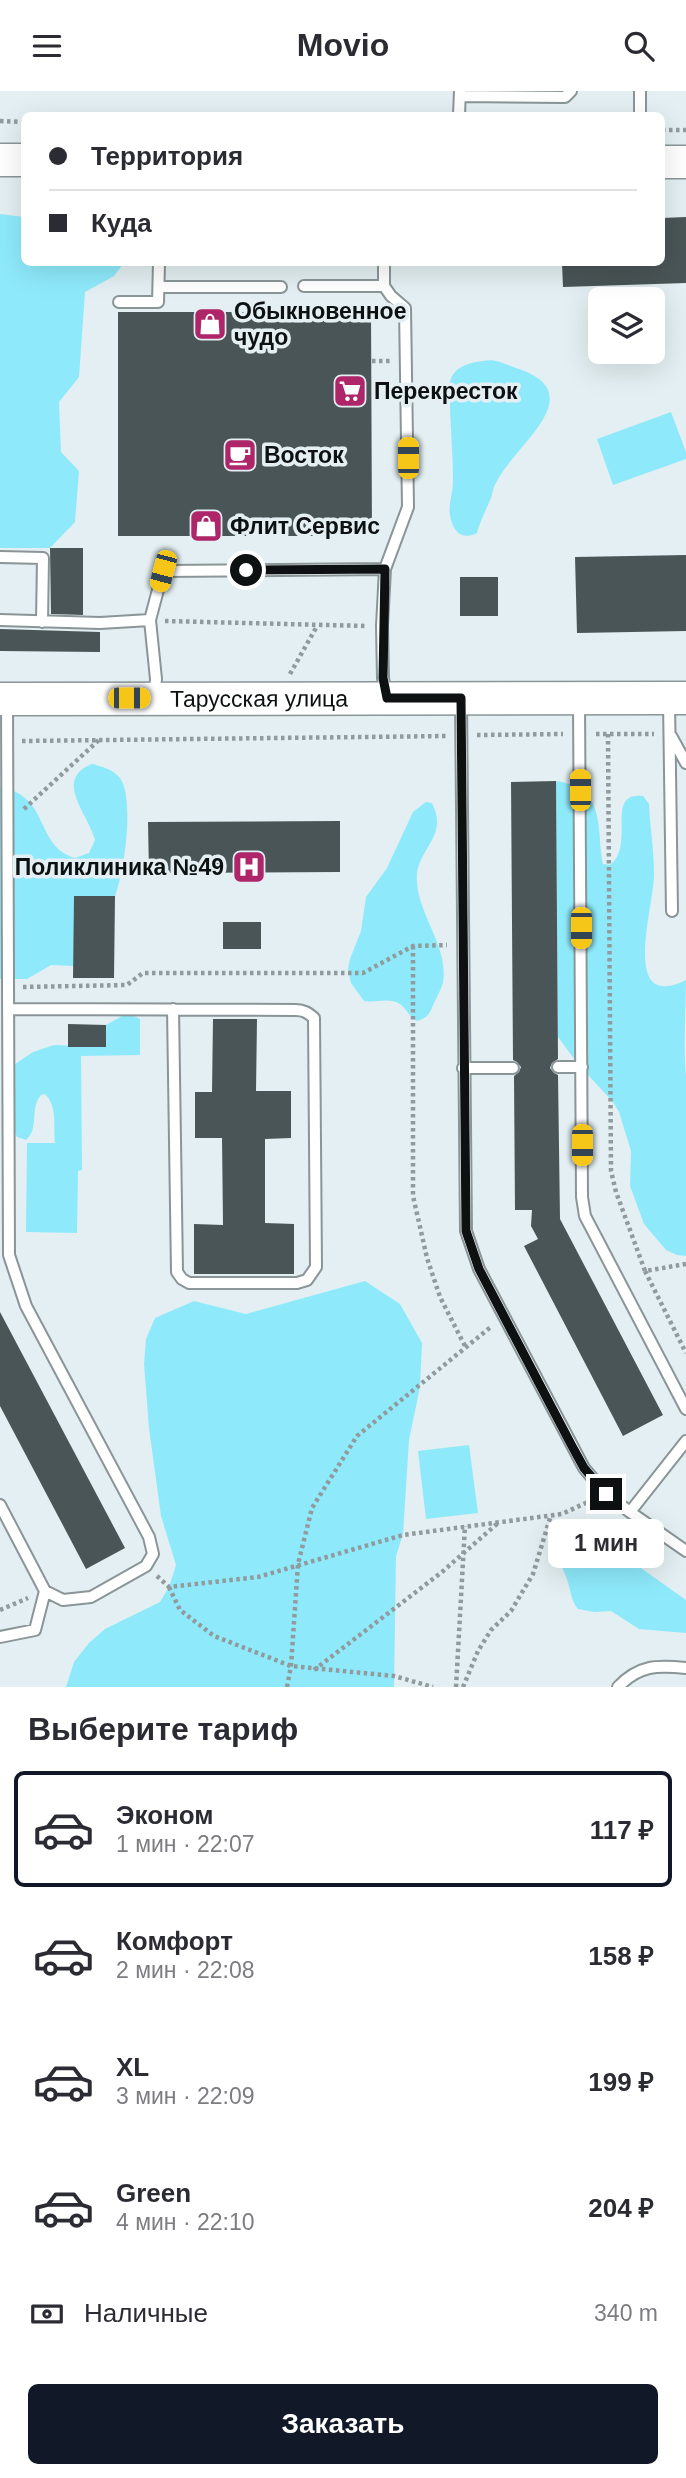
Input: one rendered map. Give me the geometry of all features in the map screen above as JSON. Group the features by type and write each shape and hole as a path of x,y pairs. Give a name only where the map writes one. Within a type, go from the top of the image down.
{"main road":[{"path":"0,160 21,160"},
{"path":"665,162 686,162"},
{"name":"Тарусская улица","path":"4,699 678,698"}],"lane":[{"path":"459,112 460,94 565,97 571,91"},
{"path":"640,91 640,112"},
{"path":"119,302 158,302 159,266"},
{"path":"384,266 384,286 391,296 401,303 406,313 408,494 408,507 385,569 382,626 383,678 387,698"},
{"path":"304,286 384,286"},
{"path":"159,287 281,287"},
{"path":"0,557 43,558 42,622"},
{"path":"153,698 156,679 150,620 163,571 385,569"},
{"path":"0,620 100,623 150,620"},
{"path":"461,698 466,1231 479,1269 584,1468 606,1494 686,1551"},
{"path":"579,698 582,1198 585,1216 686,1409"},
{"path":"672,911 669,734 678,698"},
{"path":"0,1505 45,1591 63,1600 91,1597 146,1566 153,1554 149,1537 26,1306 9,1255 4,1070 9,1009 7,741 4,699"},
{"path":"669,734 686,763"},
{"path":"9,1009 173,1009 303,1010 314,1018 316,1267 307,1280 297,1283 190,1283 182,1279 177,1272 173,1009"},
{"path":"558,1067 582,1067"},
{"path":"463,1068 513,1068"},
{"path":"630,1512 686,1441"},
{"path":"0,1637 35,1630 45,1591"},
{"path":"618,1687 629,1676 643,1669 686,1668"}],"path":[{"path":"0,121 21,122"},
{"path":"665,130 686,131"},
{"path":"372,361 387,361"},
{"path":"150,620 382,626"},
{"path":"608,734 611,1171 645,1271 686,1353"},
{"path":"7,741 669,734"},
{"path":"8,823 101,739"},
{"path":"8,987 127,985 143,972 363,973 413,946 462,945"},
{"path":"413,946 413,1196 427,1258 440,1297 466,1347"},
{"path":"645,1271 686,1264"},
{"path":"287,1687 291,1666 298,1564 312,1508 357,1436 503,1316"},
{"path":"169,1587 258,1577 403,1535 562,1514 606,1494"},
{"path":"463,1687 478,1651 491,1630 511,1611 533,1574 551,1515"},
{"path":"314,1670 442,1572 498,1522"},
{"path":"456,1687 465,1526"},
{"path":"146,1566 169,1587 180,1610 214,1636 291,1666 394,1676 433,1687"},
{"path":"0,1610 45,1591"}],"shaded area":[{"path":"0,214 21,217 21,266 122,266 114,276 85,292 79,377 59,402 61,452 79,471 75,522 50,548 0,548"},
{"path":"491,360 539,379 549,391 549,406 542,421 495,485 477,533 465,536 454,527 450,518 453,480 450,382 460,368"},
{"path":"671,412 686,452 686,459 613,485 597,439"},
{"path":"92,764 103,767 120,778 127,802 122,871 115,896 74,896 74,966 51,965 27,979 0,979 0,787 16,792 27,800 53,843 62,852 75,858 89,853 95,840 74,788 75,779 81,771"},
{"path":"556,781 572,785 584,792 591,801 596,812 603,864 610,865 621,845 622,810 625,802 631,797 643,796 649,804 654,874 645,944 647,970 651,980 659,985 673,985 686,980 686,1256 666,1250 644,1224 630,1186 631,1151 619,1112 558,1037"},
{"path":"426,802 432,803 437,822 436,830 418,868 417,885 444,972 442,986 430,1012 417,1021 396,1002 364,1001 351,983 348,969 361,931 366,897 387,868 413,812"},
{"path":"122,1016 140,1019 140,1055 81,1056 82,1170 78,1171 77,1233 26,1232 27,1143 55,1143 54,1117 49,1099 45,1094 41,1095 37,1100 30,1135 26,1140 17,1137 13,1128 15,1064 33,1052 54,1045 106,1047 106,1025"},
{"path":"365,1281 400,1304 422,1343 420,1387 409,1440 403,1534 396,1556 394,1687 66,1687 74,1662 89,1643 105,1629 160,1602 169,1587 176,1565 161,1516 149,1428 144,1364 146,1339 155,1318 194,1301 246,1314"},
{"path":"469,1445 478,1513 426,1519 418,1451"},
{"path":"579,1522 592,1524 631,1561 686,1600 686,1633 639,1629 611,1611 578,1609 555,1547 560,1533"}],"building":[{"path":"686,217 686,283 563,287 562,266 665,266 665,218"},
{"path":"118,312 371,312 372,536 118,536"},
{"path":"50,548 83,548 83,615 51,614"},
{"path":"686,555 686,631 577,633 575,557"},
{"path":"460,577 498,577 498,616 460,616"},
{"path":"0,629 100,632 100,652 0,651"},
{"path":"556,781 558,1059 550,1068 558,1075 560,1219 663,1415 623,1436 524,1246 538,1239 531,1226 532,1210 515,1210 514,1076 521,1067 513,1060 511,782"},
{"path":"340,821 340,872 149,873 148,822"},
{"path":"74,896 115,896 114,978 73,978"},
{"path":"223,922 261,922 261,949 223,949"},
{"path":"213,1019 257,1019 256,1091 291,1091 291,1138 265,1139 265,1223 294,1224 294,1274 194,1274 194,1224 223,1225 222,1138 195,1138 195,1092 212,1092"},
{"path":"68,1024 106,1025 106,1047 68,1047"},
{"path":"0,1312 125,1548 86,1569 0,1406"}],"place":[{"name":"Обыкновенное чудо","path":"210,324"},
{"name":"Перекресток","path":"350,391"},
{"name":"Восток","path":"240,455"},
{"name":"Флит Сервис","path":"206,526"},
{"name":"Поликлиника №49","path":"249,867"}],"route":[{"path":"246,570 385,569 382,626 383,678 387,698 461,698 466,1231 479,1269 572,1446 584,1468 606,1494"}]}
